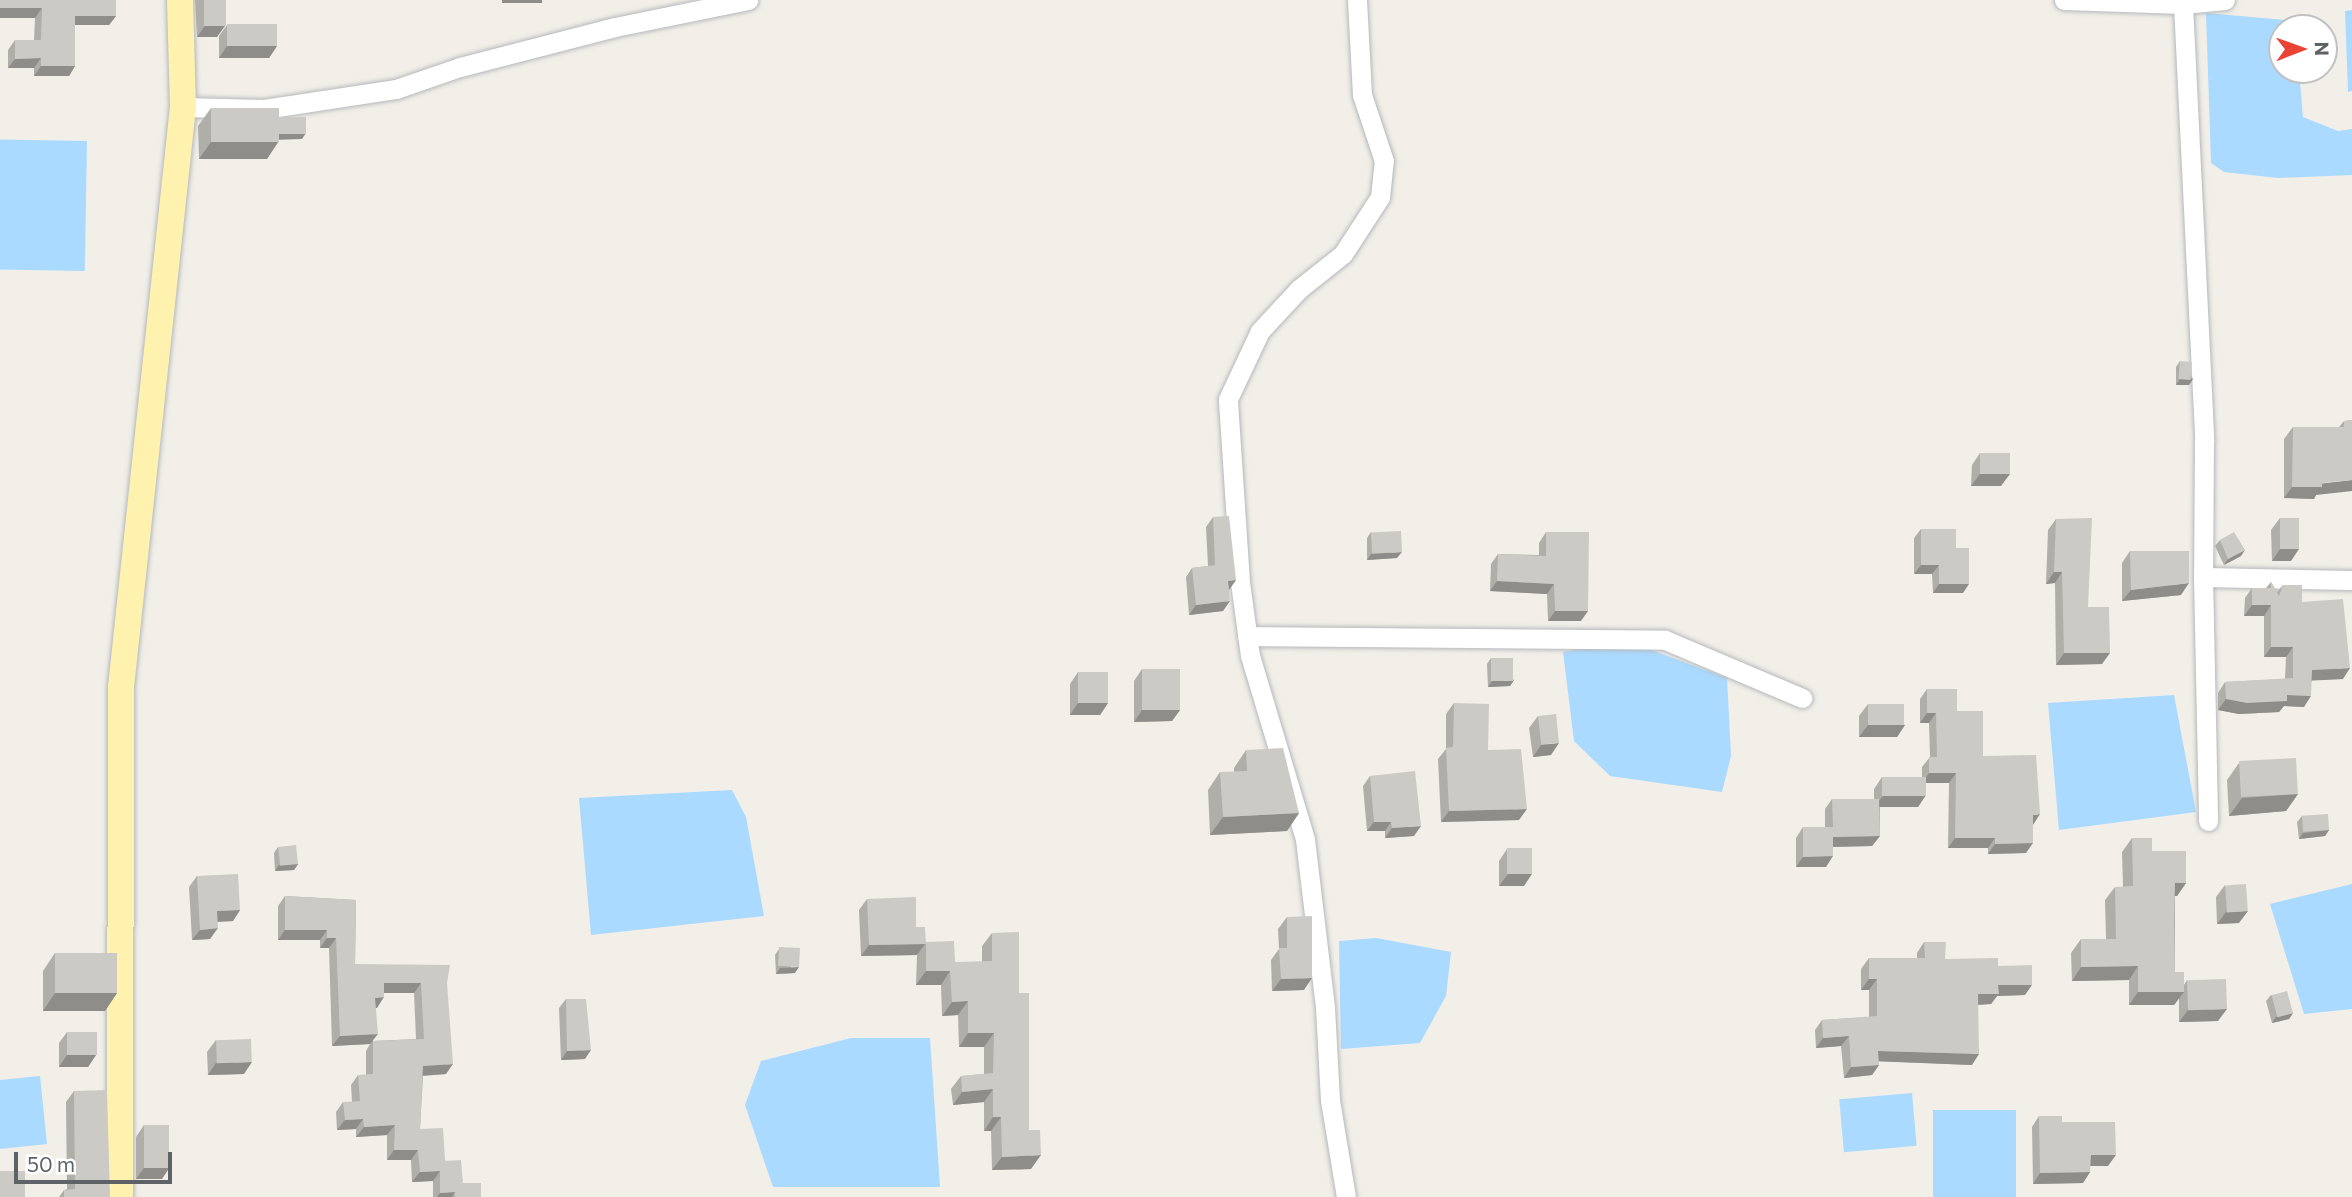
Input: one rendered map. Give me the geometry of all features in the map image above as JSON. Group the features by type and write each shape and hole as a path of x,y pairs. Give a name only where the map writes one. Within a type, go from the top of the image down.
{"main road":[{"path":"120,1197 121,687 183,107 180,0"}],"street":[{"path":"183,107 264,109 396,89 460,67 615,27 748,0"},
{"path":"1346,1197 1330,1100 1325,1007 1305,839 1247,636 1228,399 1260,331 1299,289 1343,254 1380,197 1384,161 1362,96 1357,0"},
{"path":"2064,0 2183,4 2225,0"},
{"path":"2183,4 2204,441 2203,577 2208,821"},
{"path":"2203,577 2352,580"},
{"path":"1247,636 1665,640 1802,698"}],"water":[{"path":"2352,10 2352,91 2348,92 2345,11"},
{"path":"2206,13 2268,19 2268,84 2300,84 2303,117 2338,131 2352,129 2352,175 2278,178 2224,172 2211,163"},
{"path":"0,139 87,141 85,271 0,270"},
{"path":"1627,641 1727,678 1731,756 1722,792 1610,776 1574,741 1563,652"},
{"path":"2174,695 2196,812 2059,830 2048,703"},
{"path":"732,790 746,817 764,916 591,935 579,798"},
{"path":"2352,884 2352,1009 2304,1014 2270,904"},
{"path":"1376,938 1451,952 1446,996 1420,1043 1341,1049 1339,941"},
{"path":"851,1038 930,1038 940,1187 773,1187 745,1105 761,1061"},
{"path":"40,1076 47,1144 0,1149 0,1080"},
{"path":"1912,1093 1917,1146 1844,1152 1839,1099"},
{"path":"1933,1110 2016,1110 2016,1197 1933,1197"}],"building":[{"path":"0,0 116,0 116,16 75,16 75,66 41,66 41,58 15,59 15,40 41,40 42,8 0,8"},
{"path":"204,0 226,0 226,26 204,26"},
{"path":"227,24 277,24 277,46 227,46"},
{"path":"211,108 279,108 279,142 211,142"},
{"path":"279,117 306,117 306,134 279,134"},
{"path":"2180,361 2192,362 2190,380 2178,379"},
{"path":"2352,420 2352,480 2322,483 2322,487 2292,487 2293,427 2344,427 2344,421"},
{"path":"1980,453 2010,453 2010,474 1980,474"},
{"path":"1229,516 1236,580 1228,581 1230,601 1196,605 1192,568 1215,565 1213,517"},
{"path":"2092,518 2088,607 2109,607 2110,653 2064,653 2062,572 2054,572 2056,519"},
{"path":"2280,518 2299,518 2299,549 2280,549"},
{"path":"1921,529 1956,529 1956,548 1969,548 1969,584 1939,584 1939,565 1921,565"},
{"path":"1401,531 1402,552 1372,554 1371,533"},
{"path":"1546,532 1589,532 1588,611 1555,611 1554,584 1497,581 1498,554 1546,556"},
{"path":"2234,532 2245,550 2228,559 2220,540"},
{"path":"2130,551 2189,551 2189,583 2131,590"},
{"path":"2271,582 2279,596 2283,585 2302,585 2302,602 2343,599 2350,668 2312,670 2311,696 2287,695 2287,701 2247,703 2226,699 2225,682 2293,678 2293,647 2271,647 2271,605 2252,605 2252,588 2271,588"},
{"path":"1491,658 1513,658 1513,681 1491,681"},
{"path":"1142,669 1180,669 1180,710 1142,710"},
{"path":"1078,672 1108,672 1108,703 1078,703"},
{"path":"1927,689 1957,689 1957,711 1983,711 1983,756 2036,755 2040,814 2033,815 2033,843 1995,844 1995,838 1955,838 1956,773 1929,773 1929,757 1937,757 1936,713 1927,713"},
{"path":"1454,703 1489,704 1488,750 1521,749 1527,809 1449,811 1446,748 1453,747"},
{"path":"1868,704 1904,704 1904,725 1868,725"},
{"path":"1556,714 1559,743 1541,745 1538,716"},
{"path":"1283,748 1299,813 1223,817 1220,772 1247,771 1246,750"},
{"path":"2296,758 2298,794 2241,797 2239,761"},
{"path":"1415,771 1421,826 1392,828 1391,822 1374,822 1370,776"},
{"path":"1882,777 1926,777 1926,796 1882,796"},
{"path":"1832,799 1879,799 1880,836 1833,837 1833,856 1803,857 1803,827 1833,827"},
{"path":"2328,814 2329,830 2303,832 2302,816"},
{"path":"2132,838 2152,838 2152,851 2186,851 2186,883 2175,883 2174,920 2175,972 2184,972 2184,992 2138,992 2138,966 2081,967 2081,939 2116,939 2115,887 2133,886"},
{"path":"296,845 298,864 280,866 278,847"},
{"path":"1507,848 1532,848 1532,874 1507,874"},
{"path":"238,874 240,910 217,911 218,928 200,930 197,876"},
{"path":"2246,884 2248,911 2227,912 2225,885"},
{"path":"285,896 356,900 355,964 450,965 447,983 453,1064 423,1066 420,1129 443,1128 445,1161 461,1160 463,1183 481,1183 481,1197 455,1197 455,1192 440,1193 440,1171 420,1172 418,1150 394,1150 395,1125 364,1127 363,1119 345,1120 343,1102 360,1101 358,1075 373,1074 373,1041 424,1039 421,983 384,983 384,997 375,998 378,1034 340,1036 336,938 327,938 327,930 285,930"},
{"path":"916,897 916,927 925,927 926,944 869,945 867,899"},
{"path":"1312,916 1312,978 1281,979 1279,948 1287,948 1287,917"},
{"path":"1019,932 1019,993 1029,993 1029,1130 1040,1130 1041,1155 1002,1157 1001,1117 993,1117 993,1089 962,1092 961,1076 993,1073 994,1033 968,1033 968,1001 952,1002 950,971 926,971 926,942 954,941 955,962 992,961 992,933"},
{"path":"1924,942 1946,942 1945,959 1998,958 1998,966 2032,965 2032,985 1998,985 1999,994 1978,994 1979,1054 1878,1051 1879,1065 1851,1067 1849,1036 1823,1038 1822,1020 1877,1016 1877,979 1869,979 1869,958 1925,958"},
{"path":"779,947 800,948 799,967 778,966"},
{"path":"55,953 117,953 117,993 55,993"},
{"path":"2226,979 2227,1009 2188,1010 2187,980"},
{"path":"2287,991 2293,1013 2277,1017 2272,995"},
{"path":"566,999 586,999 591,1050 567,1051"},
{"path":"67,1032 97,1032 97,1055 67,1055"},
{"path":"251,1039 252,1062 217,1063 216,1040"},
{"path":"107,1090 110,1197 64,1197 64,1190 75,1189 74,1091"},
{"path":"2039,1116 2062,1116 2062,1122 2115,1122 2116,1155 2091,1155 2090,1172 2040,1173"},
{"path":"144,1125 169,1125 169,1168 144,1168"},
{"path":"0,1171 25,1171 25,1197 0,1197"}]}
